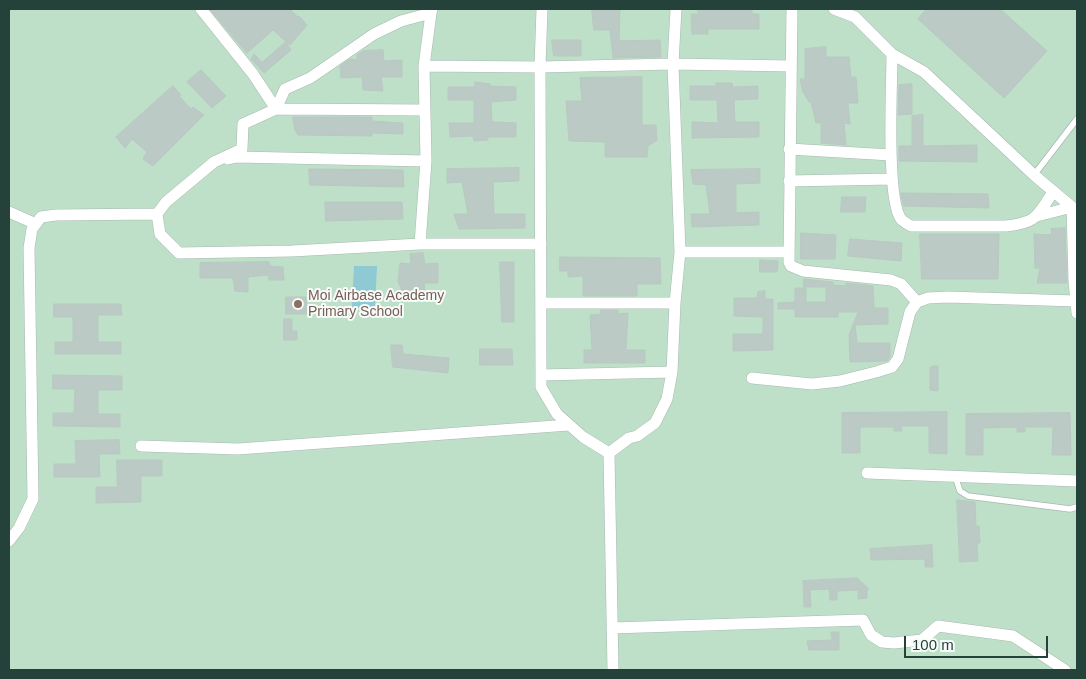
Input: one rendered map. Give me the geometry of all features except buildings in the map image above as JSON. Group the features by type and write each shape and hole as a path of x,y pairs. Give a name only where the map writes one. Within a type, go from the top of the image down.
{"street":[{"path":"201,9 253,74 276,109"},
{"path":"542,9 540,66 541,387 557,414 583,437 609,453"},
{"path":"609,453 629,438 637,436 655,423 667,399 672,372 675,303 680,252 672,64 676,9"},
{"path":"792,9 788,252 791,266 796,270 891,280 901,284 917,302"},
{"path":"834,9 855,17 892,54 924,72 1034,175 1072,207"},
{"path":"276,109 285,89 310,78 374,34 401,21 431,11 424,66 426,160 420,244"},
{"path":"892,54 892,179 896,207 902,220 911,226 1006,226 1030,222 1037,216 1053,192"},
{"path":"424,66 672,64 791,66"},
{"path":"425,110 276,109 243,124 242,149 214,162 166,202 157,214 160,234 179,253 292,251 420,244 541,244"},
{"path":"789,149 891,154"},
{"path":"214,162 237,157 426,160"},
{"path":"789,181 892,179"},
{"path":"1037,216 1072,207"},
{"path":"1072,207 1074,282 1077,313"},
{"path":"9,212 36,224"},
{"path":"9,542 19,528 33,499 29,248 32,229 41,217 56,215 157,214"},
{"path":"680,252 788,252"},
{"path":"752,378 812,384 840,381 892,366 898,359 910,312 917,302 928,298 1076,301"},
{"path":"541,303 675,303"},
{"path":"541,375 672,372"},
{"path":"142,446 238,449 569,425"},
{"path":"609,453 613,670"},
{"path":"867,473 1077,481"},
{"path":"612,628 863,620 871,635 882,642 894,643 922,640 938,626 1013,636 1065,670"}],"lane":[{"path":"1034,175 1077,119"},
{"path":"956,476 960,491 968,496 1070,509 1077,507"}],"green space":[{"path":"9,9 1077,9 1077,670 9,670"}],"water":[{"path":"354,266 377,266 375,308 352,308"}],"place":[{"name":"Moi Airbase Academy Primary School","path":"298,304"}]}
